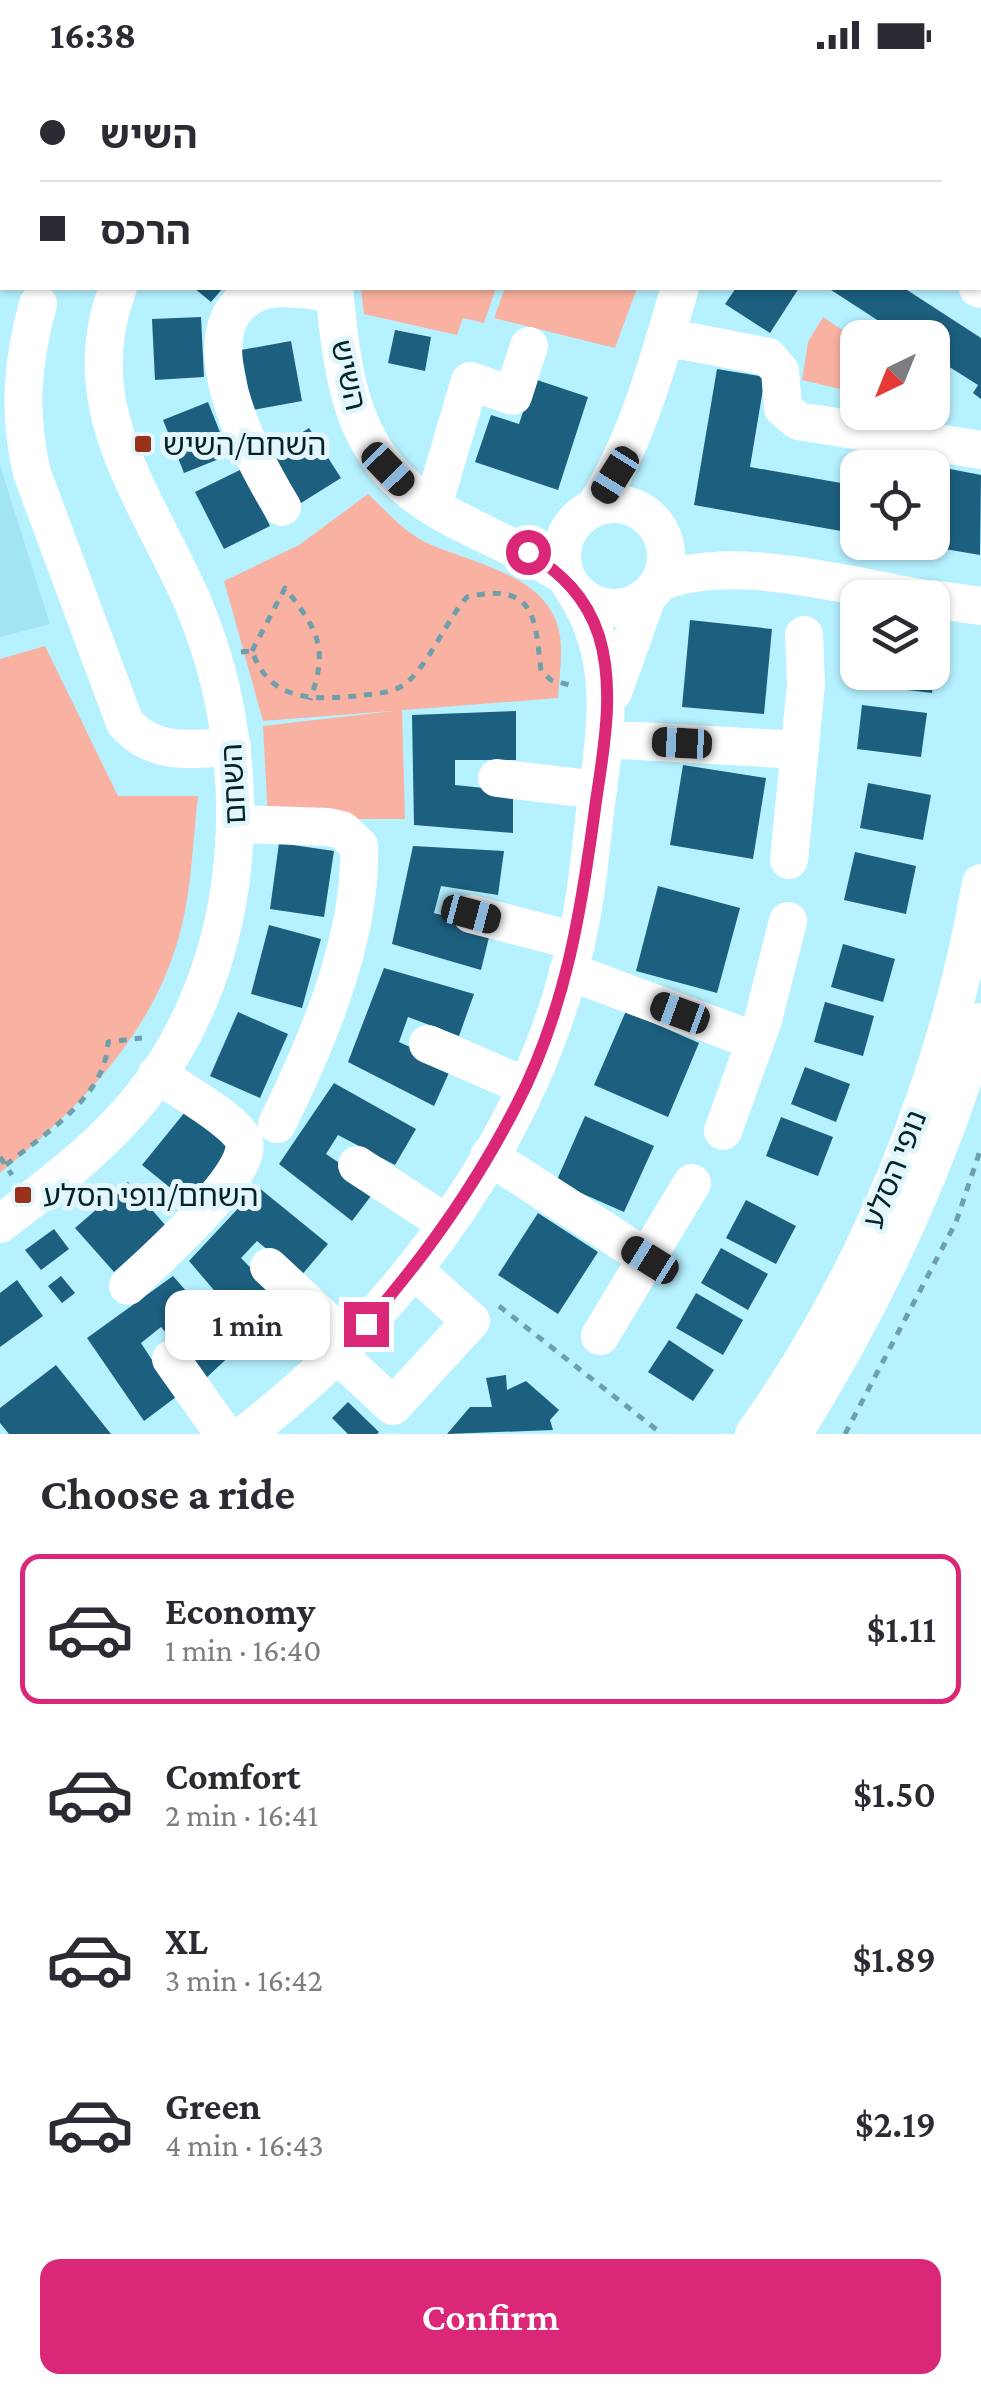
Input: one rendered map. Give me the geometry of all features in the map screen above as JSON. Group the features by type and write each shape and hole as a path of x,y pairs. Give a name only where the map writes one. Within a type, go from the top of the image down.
{"street":[{"name":"השחם","path":"0,1224 93,1151 158,1074 180,1035 210,960 229,882 236,824 232,748 212,654 110,424 103,394 103,360 118,290"},
{"path":"282,507 249,453 235,417 224,334 233,311 266,290 334,290"},
{"name":"השיש","path":"334,290 342,373 358,422 388,469 412,494 476,527 570,584"},
{"path":"246,1434 343,1348 413,1269 447,1224 525,1086 572,956 598,790 605,714 599,637 570,584 562,546 615,475 644,406 679,290"},
{"path":"41,293 25,351 23,435 32,472 125,722 137,736 171,750 232,748"},
{"path":"664,338 768,357 780,371 783,408 798,421 981,450"},
{"path":"433,506 470,381 513,396 529,346"},
{"path":"605,714 666,552 644,502 644,406"},
{"path":"586,513 626,505 698,556 749,572"},
{"name":"השיש","path":"476,527 528,532 586,513"},
{"path":"570,584 602,608 618,609 692,572 749,572 840,586"},
{"path":"950,602 981,606"},
{"path":"789,860 800,750 804,635"},
{"path":"605,714 800,750"},
{"path":"497,778 598,790"},
{"path":"236,824 328,827 342,830 359,846 360,870 351,921 322,1026 277,1124"},
{"name":"נופי הסלע","path":"754,1434 840,1291 901,1157 951,1012 981,883"},
{"path":"471,914 755,1041"},
{"path":"723,1131 755,1041 788,922"},
{"name":"נופי הסלע","path":"793,1434 868,1306 911,1217 981,1022"},
{"path":"428,1044 525,1086"},
{"path":"128,1286 214,1198 240,1168 246,1150 243,1137 231,1126 158,1074"},
{"path":"488,1156 650,1260"},
{"path":"357,1165 447,1224"},
{"path":"600,1336 650,1260 692,1183"},
{"path":"269,1267 393,1406 471,1321 413,1269"},
{"path":"171,1358 224,1434"}],"path":[{"path":"310,700 320,673 321,645 309,619 285,588 252,651 256,663 280,691 310,700 383,693 403,685 467,597 487,592 521,601 532,611 538,624 542,672 605,714"},
{"path":"212,654 252,651"},
{"path":"6,1166 86,1096 107,1064 108,1042 180,1035"},
{"path":"846,1434 956,1222 981,1148"},
{"path":"490,1300 662,1434"}],"shaded area":[{"path":"361,290 495,290 484,323 463,318 457,335 364,314"},
{"path":"504,290 636,290 615,348 494,318"},
{"path":"823,317 840,328 840,389 802,380 808,342"},
{"path":"0,465 50,624 0,637"},
{"path":"368,494 427,543 507,574 542,599 554,615 560,636 558,698 263,721 224,581 299,545"},
{"path":"45,646 118,796 198,796 182,925 154,999 135,1032 87,1093 0,1173 0,659"},
{"path":"402,710 405,819 268,819 263,726"}],"building":[{"path":"196,290 221,290 211,302"},
{"path":"735,290 798,290 770,333 725,304"},
{"path":"831,290 907,290 981,338 981,399 973,393 978,385 950,367 950,320 877,320"},
{"path":"201,317 204,377 155,380 152,319"},
{"path":"395,330 431,337 425,371 388,363"},
{"path":"291,341 302,401 252,410 241,350"},
{"path":"717,369 765,377 750,467 840,483 840,531 694,505"},
{"path":"534,379 588,397 558,490 475,462 491,415 519,424"},
{"path":"208,402 229,455 184,473 163,420"},
{"path":"309,428 341,478 301,503 270,453"},
{"path":"242,469 270,526 224,549 195,492"},
{"path":"950,469 981,475 980,555 950,550"},
{"path":"690,620 772,629 764,714 682,707"},
{"path":"862,705 927,713 921,757 857,749"},
{"path":"516,711 516,760 455,760 455,785 513,791 513,833 414,825 412,715"},
{"path":"683,765 766,778 753,859 670,845"},
{"path":"868,783 931,795 923,840 860,828"},
{"path":"279,843 334,851 324,917 270,909"},
{"path":"413,846 504,851 498,895 441,886 434,913 491,929 481,970 392,944"},
{"path":"855,852 916,866 906,914 844,900"},
{"path":"658,886 740,908 717,993 636,971"},
{"path":"269,925 321,939 302,1008 251,994"},
{"path":"843,944 895,959 883,1002 831,987"},
{"path":"384,968 474,994 459,1036 408,1017 399,1042 452,1066 434,1106 348,1062"},
{"path":"825,1002 874,1016 863,1056 814,1042"},
{"path":"626,1011 699,1043 668,1117 594,1085"},
{"path":"238,1012 288,1034 260,1098 210,1076"},
{"path":"805,1067 850,1084 836,1122 791,1104"},
{"path":"334,1083 416,1129 395,1165 338,1135 326,1154 377,1188 352,1221 279,1164"},
{"path":"185,1112 231,1149 188,1202 142,1165"},
{"path":"585,1116 654,1146 624,1212 556,1182"},
{"path":"781,1117 833,1137 818,1176 766,1156"},
{"path":"128,1182 166,1226 114,1272 75,1228"},
{"path":"258,1187 328,1244 300,1277 257,1241 241,1258 280,1298 249,1331 189,1261"},
{"path":"746,1200 796,1226 776,1264 726,1238"},
{"path":"538,1213 598,1252 558,1314 498,1275"},
{"path":"54,1229 69,1249 41,1270 25,1250"},
{"path":"721,1248 768,1274 748,1310 701,1283"},
{"path":"61,1276 75,1293 62,1303 48,1286"},
{"path":"173,1276 237,1349 205,1379 161,1327 141,1343 176,1397 144,1421 87,1338"},
{"path":"17,1280 43,1316 0,1347 0,1293"},
{"path":"696,1293 743,1320 723,1355 676,1328"},
{"path":"669,1340 714,1370 693,1401 648,1372"},
{"path":"56,1365 111,1434 9,1434 0,1423 0,1408"},
{"path":"506,1375 507,1390 526,1381 559,1410 550,1420 553,1430 447,1434 470,1407 492,1407 486,1378"},
{"path":"348,1402 377,1434 348,1434 332,1418"}],"place":[{"name":"השחם/השיש","path":"143,444"},
{"name":"השחם/נופי הסלע","path":"23,1195"}],"route":[{"path":"366,1324 444,1230 518,1102 565,982 580,924 602,754 606,670 591,616 565,576 528,552"}]}
